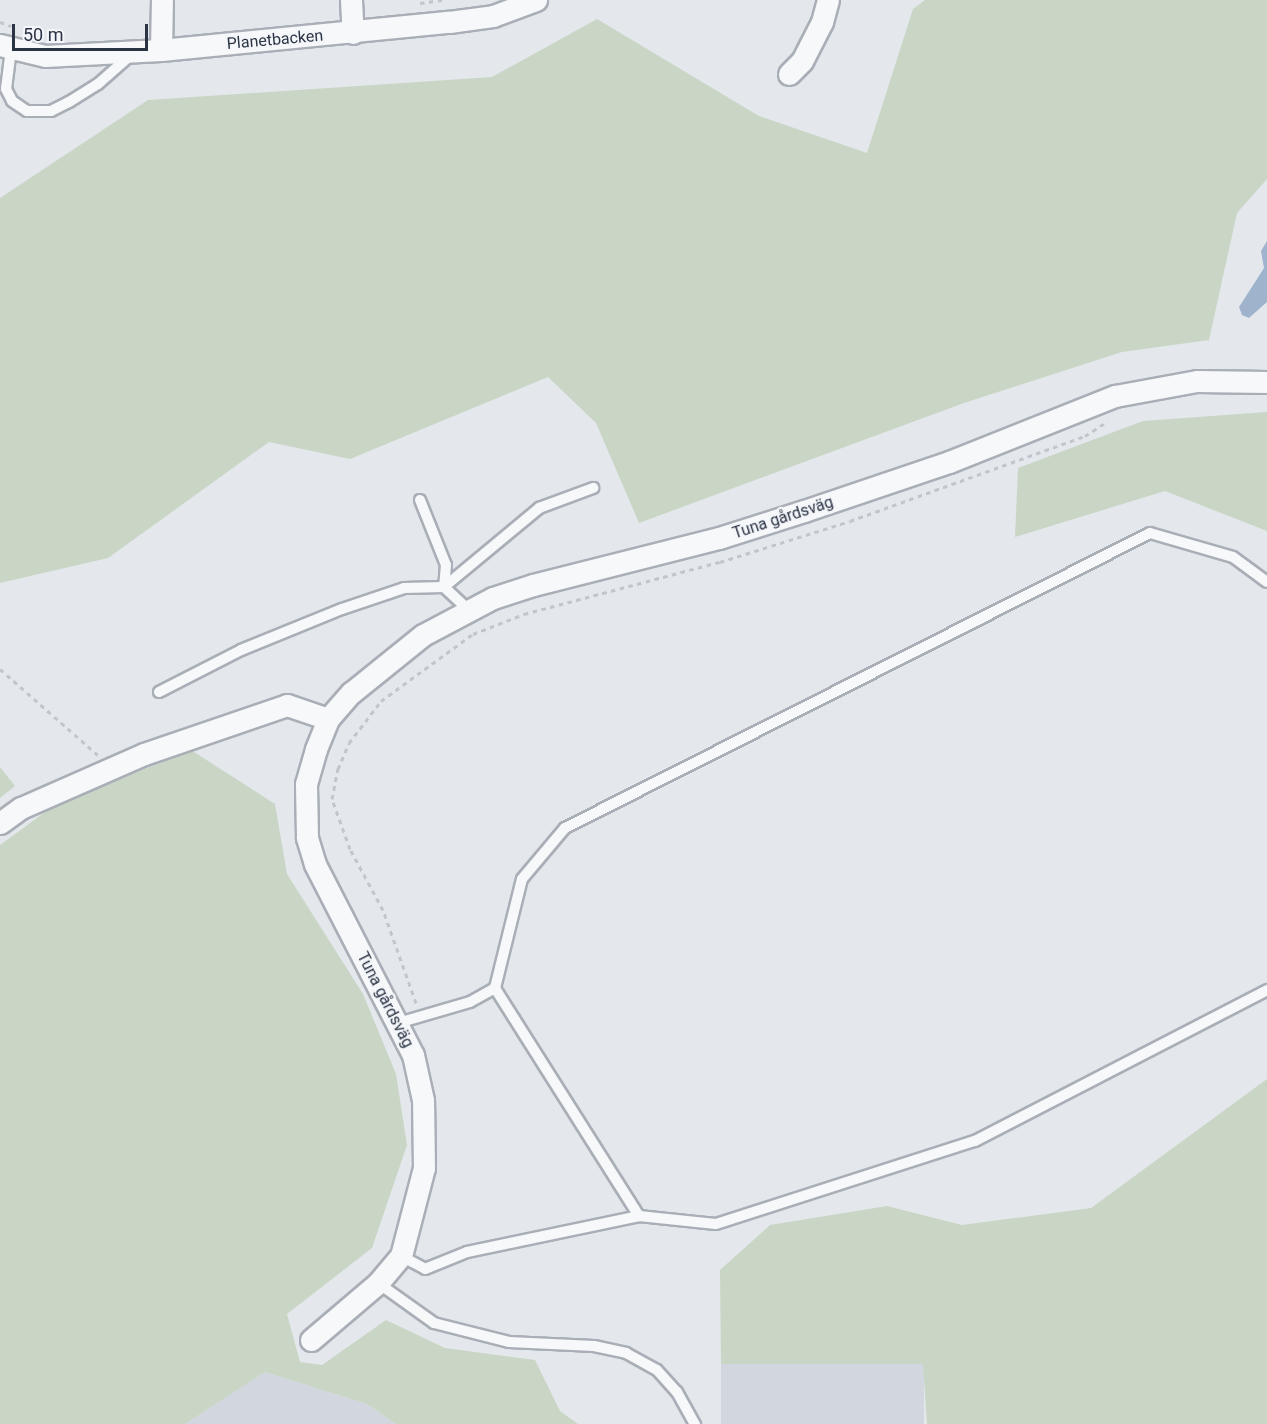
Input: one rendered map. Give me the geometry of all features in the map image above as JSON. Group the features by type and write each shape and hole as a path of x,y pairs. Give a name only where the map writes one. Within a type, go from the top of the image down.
{"street":[{"path":"161,50 162,0"},
{"path":"351,0 353,33"},
{"name":"Planetbacken","path":"5,47 45,56 161,50 353,33 493,16 536,0"},
{"path":"789,74 807,52 822,22 828,0"},
{"name":"Tuna gårdsväg","path":"311,1340 378,1283 401,1256 424,1168 425,1133 419,1079 398,1023 315,864 308,837 306,784 328,719 351,693 398,652 469,610 533,585 719,538 804,511 949,462 1115,396 1197,381 1267,382"},
{"path":"0,824 21,808 144,754 287,705 328,719"}],"lane":[{"path":"5,47 6,89 12,101 27,111 51,111 69,102 98,84 134,51"},
{"path":"159,692 241,650 342,609 404,588 444,586 539,508 593,488"},
{"path":"420,500 446,566 444,586"},
{"path":"639,1216 495,988 522,879 566,828 1150,533 1233,557 1267,582"},
{"path":"444,586 469,610"},
{"path":"398,1023 425,1017 470,1002 495,988"},
{"path":"401,1256 425,1269 467,1252 639,1216 716,1224 975,1141 1267,990"},
{"path":"378,1283 434,1323 509,1342 594,1346 626,1353 657,1371 677,1392 696,1424"}],"path":[{"path":"408,5 442,0"},
{"path":"0,22 19,28"},
{"path":"425,1017 413,999 383,909 350,849 332,799 338,769 349,743 381,701 473,634 524,614 720,562 850,521 1084,436 1114,417"},
{"path":"0,669 90,746 107,771"}],"shaded area":[{"path":"721,1364 924,1364 924,1424 721,1424"},
{"path":"265,1372 367,1404 396,1424 185,1424"}],"green space":[{"path":"925,0 1267,0 1267,179 1237,213 1209,340 1122,352 964,403 639,523 596,423 548,377 350,459 269,442 108,558 0,583 0,198 148,100 492,77 597,19 759,116 867,153 913,9"},
{"path":"1267,412 1267,531 1165,491 1015,537 1018,468 1143,421"},
{"path":"191,750 275,804 287,874 363,994 396,1074 407,1145 372,1248 287,1314 300,1362 322,1365 386,1320 445,1348 535,1360 560,1411 578,1424 396,1424 367,1404 265,1372 185,1424 0,1424 0,845 52,807"},
{"path":"0,767 15,786 0,798"},
{"path":"1267,1079 1267,1424 927,1424 923,1364 721,1364 720,1270 770,1225 887,1206 962,1225 1091,1208"}],"water":[{"path":"1267,241 1267,302 1249,318 1242,315 1239,307 1264,268 1261,251"}]}
